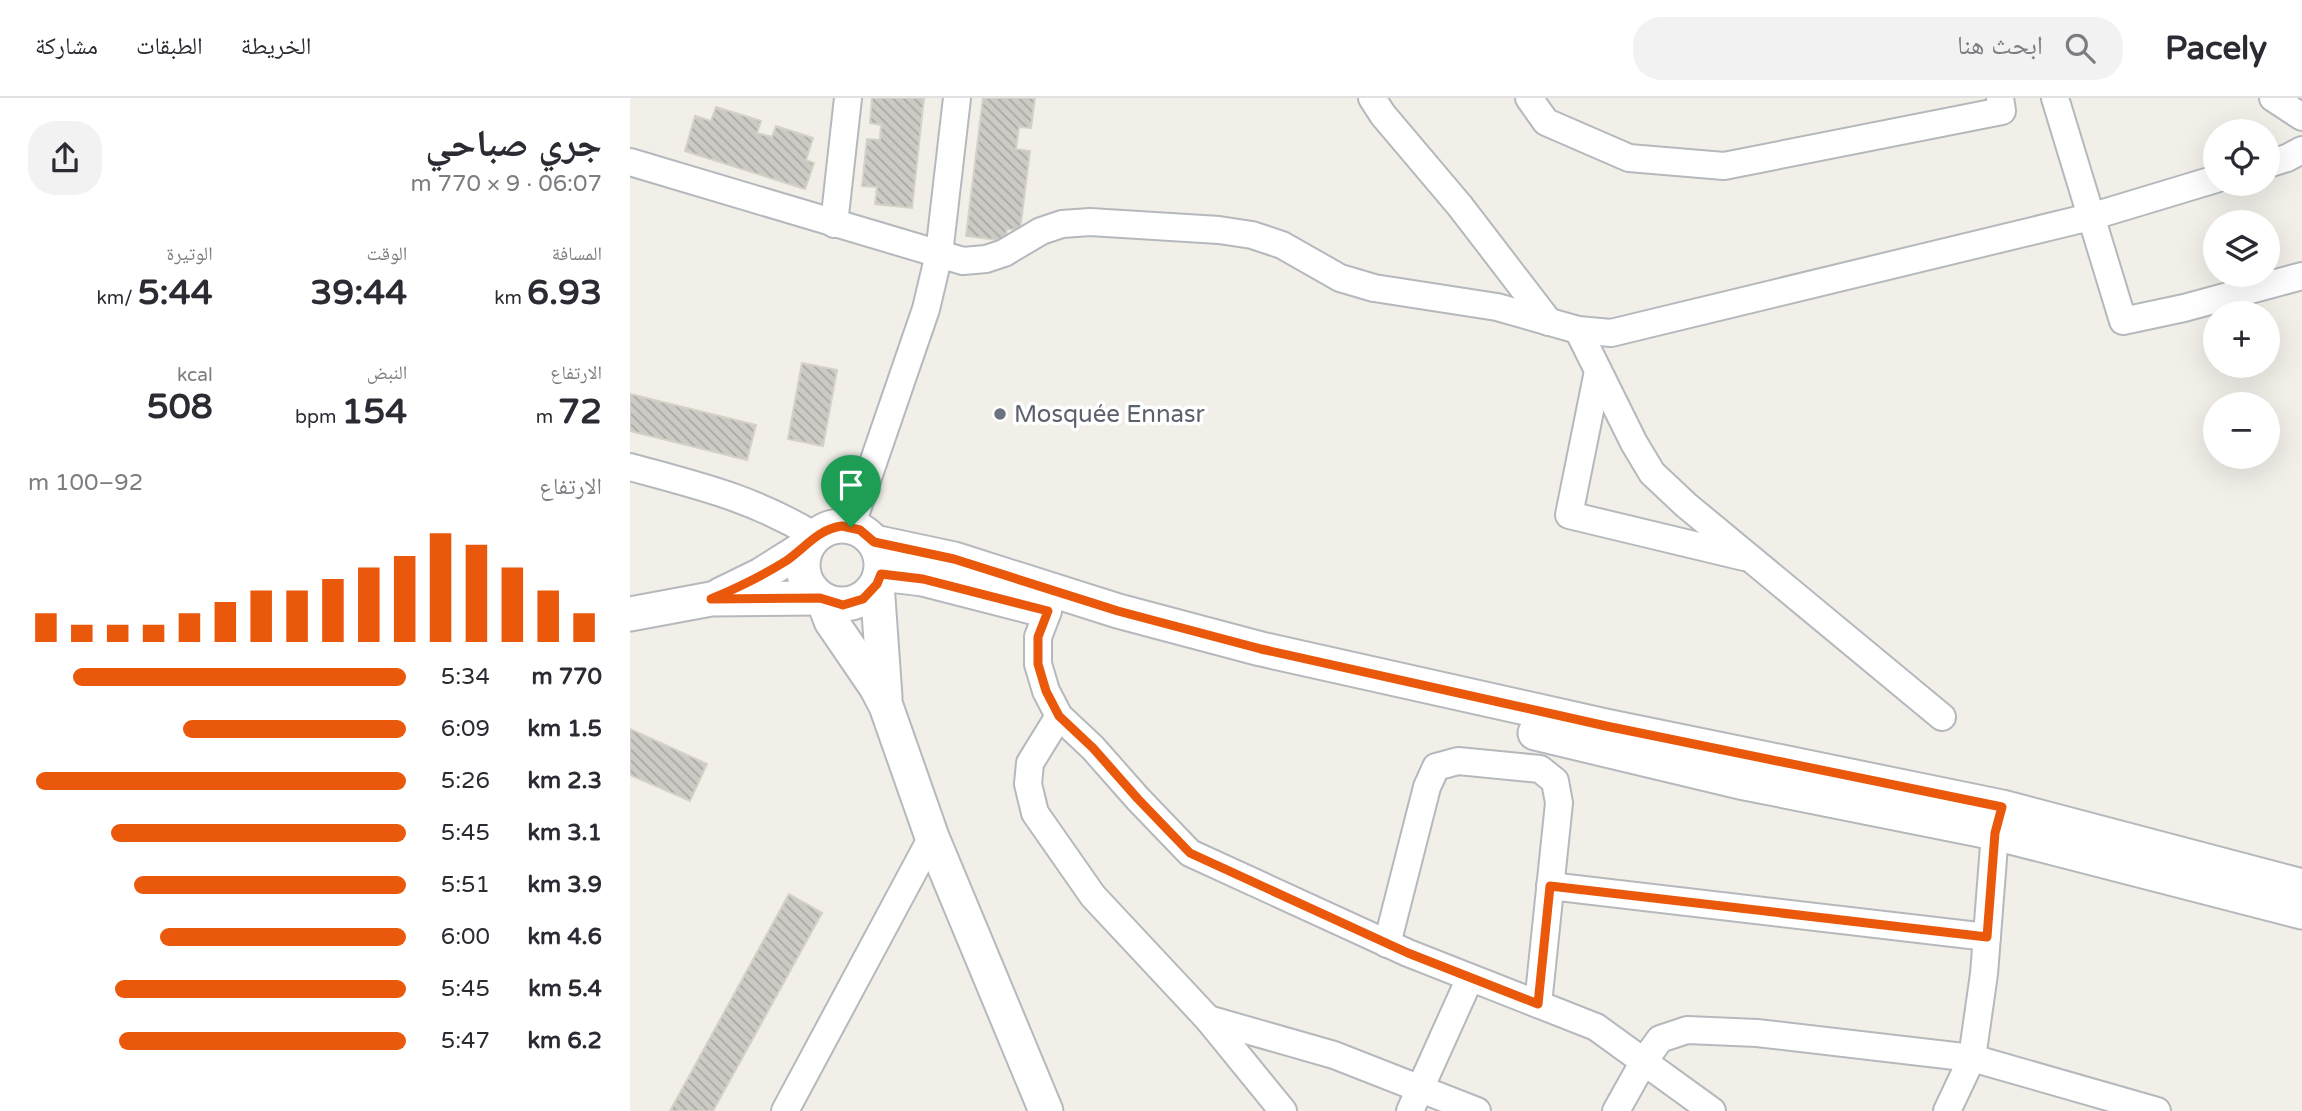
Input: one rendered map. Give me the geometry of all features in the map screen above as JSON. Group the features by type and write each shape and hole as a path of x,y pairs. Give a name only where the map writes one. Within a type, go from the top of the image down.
{"street":[{"path":"834,224 848,98"},
{"path":"630,614 711,599 822,599 843,605 863,599 939,254 957,98"},
{"path":"1372,98 1383,116 1460,206 1549,322"},
{"path":"1529,98 1546,122 1629,158 1724,166 2002,111 2000,98"},
{"path":"2055,98 2123,321 2184,308 2302,276"},
{"path":"2273,98 2302,117"},
{"path":"2280,160 2302,150"},
{"path":"630,162 962,261 986,259 1004,253 1041,231 1062,224 1090,222 1219,230 1252,235 1282,244 1340,278 1374,288 1497,307 1578,330 1611,333 2090,217 2203,184"},
{"path":"1578,330 1634,443 1652,472 1686,505 1942,717"},
{"path":"1598,371 1569,515 1752,559"},
{"path":"630,467 734,496 776,513 811,541"},
{"path":"711,599 761,575 832,527 871,557 936,582 1238,666 1740,782 1998,820 2302,912"},
{"path":"811,541 803,556 802,568 811,590 822,599 831,621 886,706 932,837 1045,1111"},
{"path":"871,557 886,706"},
{"path":"871,557 954,559 1118,611 1261,649 1606,726 1998,820 2302,886"},
{"path":"1048,611 1038,637 1038,664 1046,691 1059,716 1093,748 1190,853 1387,944 1596,1027 1713,1111"},
{"path":"1059,716 1030,763 1028,784 1035,813 1093,896 1208,1019 1283,1111"},
{"path":"1387,944 1427,787 1436,767 1458,761 1540,769 1555,781 1559,803 1538,1004"},
{"path":"1947,1111 1972,1058 1998,820"},
{"path":"785,1111 932,837"},
{"path":"1550,886 1987,937"},
{"path":"1414,1100 1471,978"},
{"path":"1208,1019 1334,1055 1414,1100 1478,1111"},
{"path":"1616,1111 1644,1061 1660,1040 1687,1030 1757,1033 1972,1058 2101,1104 2157,1111"}],"building":[{"path":"872,98 924,98 912,208 875,204 877,187 862,186 867,139 880,140 881,125 870,123"},
{"path":"983,98 1035,98 1031,128 1019,127 1016,149 1030,151 1020,230 1007,229 1005,241 966,236"},
{"path":"716,107 761,121 757,133 772,137 776,126 813,138 806,160 814,163 805,189 685,151 695,116 711,121"},
{"path":"802,363 837,370 823,446 788,439"},
{"path":"630,394 756,425 747,460 630,431"},
{"path":"630,729 707,764 690,801 630,775"},
{"path":"789,894 822,913 713,1111 670,1111"}],"place":[{"name":"Mosquée Ennasr","path":"1000,414"}],"route":[{"path":"832,527 851,527 868,535 874,542 954,559 1118,611 1261,649 1606,726 2002,807 1995,833 1987,937 1550,886 1538,1004 1408,953 1190,853 1093,748 1059,716 1046,691 1038,664 1038,637 1048,611 960,587 881,574 877,584 863,599 843,605 820,598 711,599 785,561 823,531 832,527"}]}
